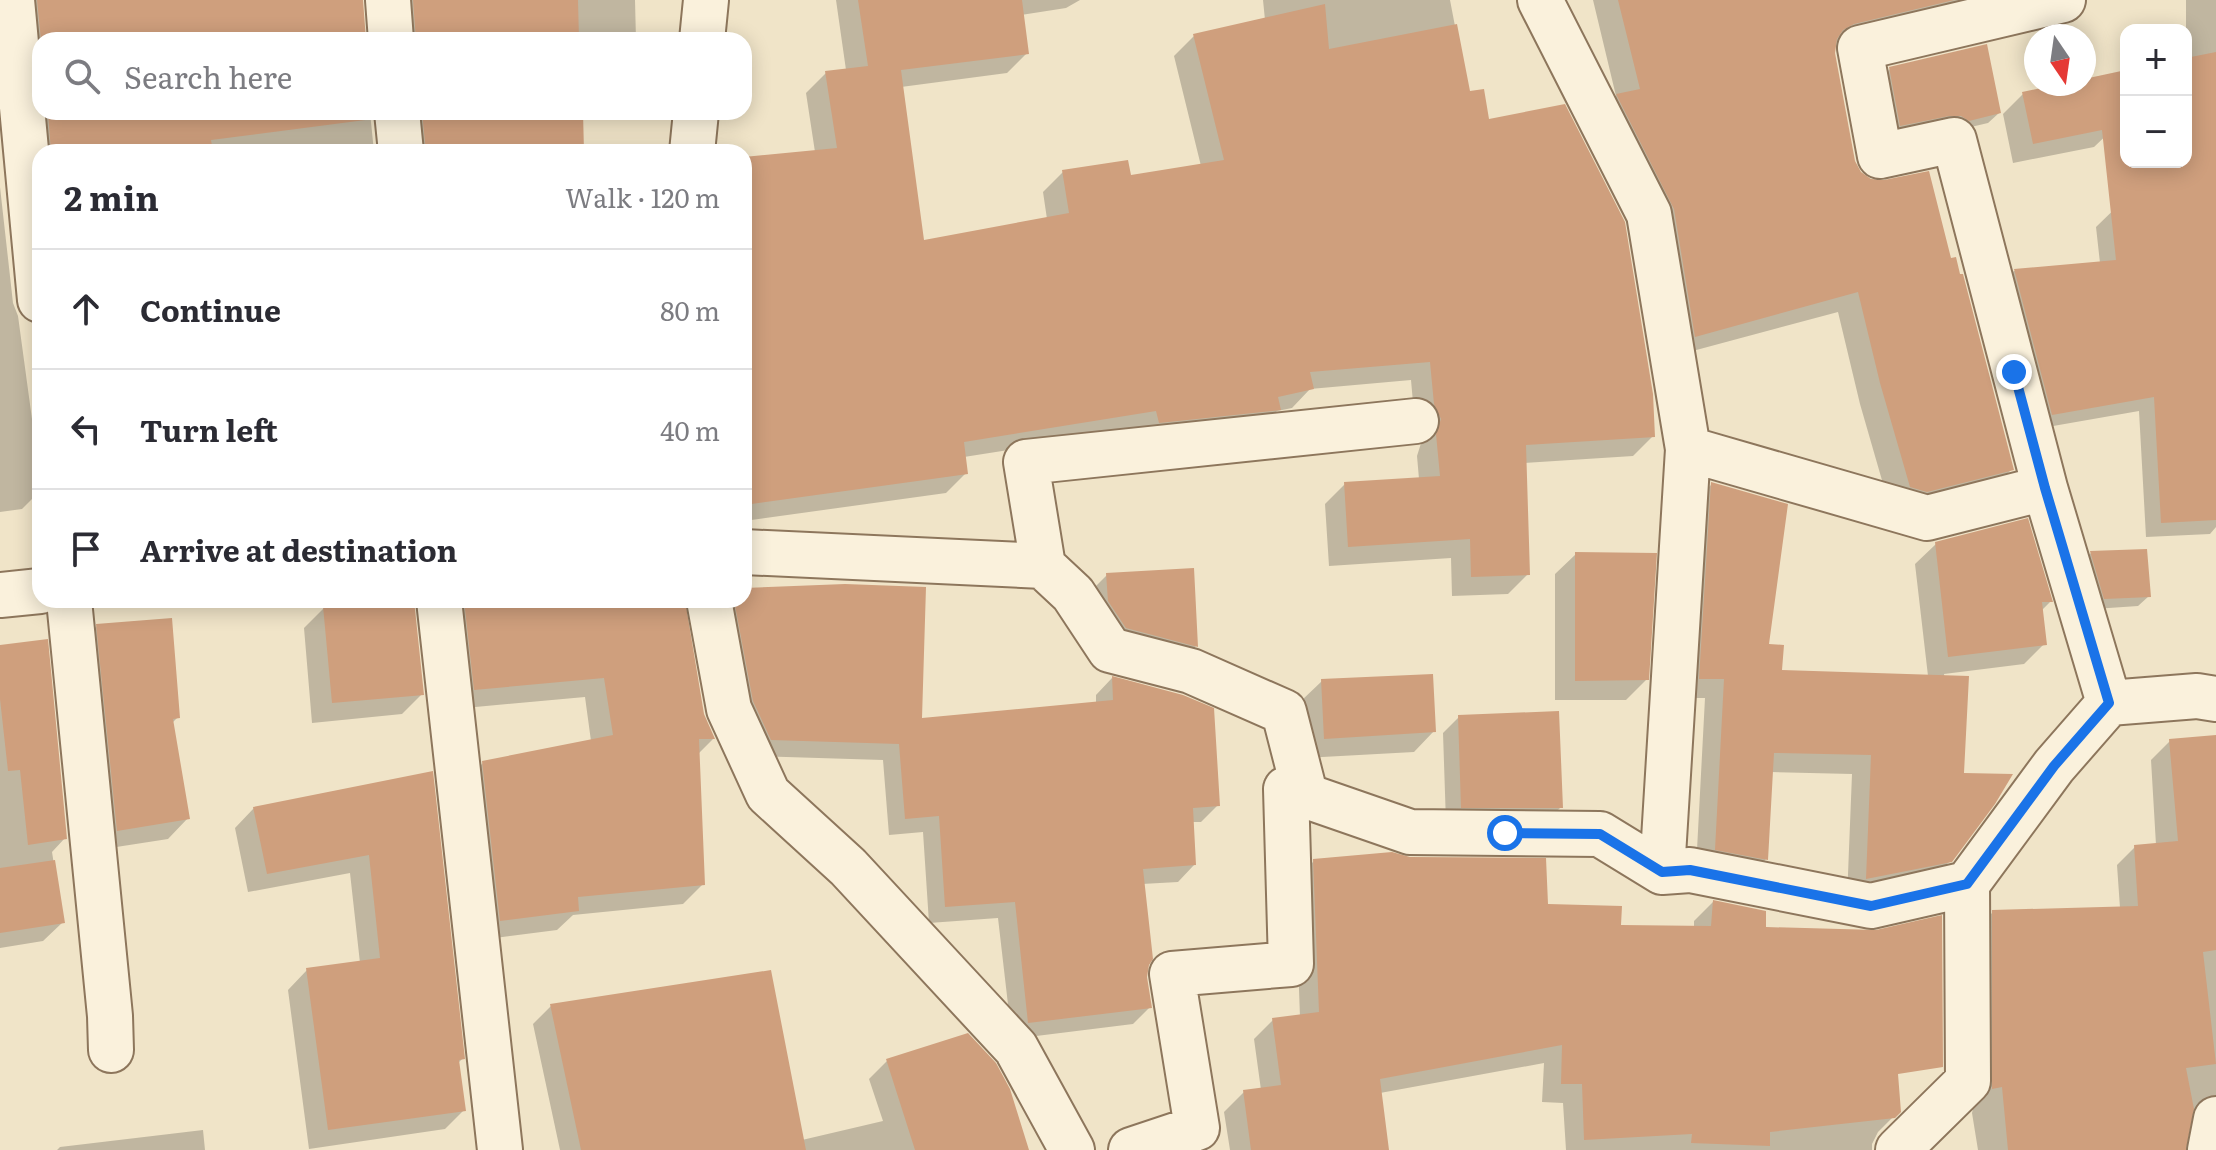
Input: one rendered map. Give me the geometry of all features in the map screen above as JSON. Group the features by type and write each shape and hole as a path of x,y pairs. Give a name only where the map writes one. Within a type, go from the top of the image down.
{"street":[{"path":"12,0 32,214"},
{"path":"388,0 390,32"},
{"path":"703,32 706,0"},
{"path":"1540,0 1649,214 1688,449 1662,872"},
{"path":"2063,0 1860,48 1880,156 1954,140 2045,488 2109,703"},
{"path":"398,120 400,144"},
{"path":"693,144 695,120"},
{"path":"1286,789 1303,786 1284,712 1191,671 1110,650 1073,594 1043,566 1026,462 1416,421"},
{"path":"1688,449 1927,518 2045,488"},
{"path":"752,552 1043,566"},
{"path":"0,595 32,592"},
{"path":"70,608 111,1050"},
{"path":"440,608 500,1150"},
{"path":"710,608 729,709 768,794 848,867 1016,1048 1072,1150"},
{"path":"1898,1150 1968,1081 1967,884 2054,766 2109,703 2197,696 2216,699"},
{"path":"1286,789 1410,832 1600,834 1662,872 1690,870 1871,906 1967,884"},
{"path":"1131,1150 1197,1128 1172,974 1291,964 1286,789"},
{"path":"2210,1150 2216,1119"}],"building":[{"path":"37,0 363,0 365,32 40,32"},
{"path":"413,0 578,0 579,32 415,32"},
{"path":"858,0 1022,0 1029,54 901,70 924,240 1069,213 1062,170 1128,160 1131,175 1224,160 1193,34 1325,4 1329,49 1457,24 1470,91 1484,89 1489,119 1565,104 1625,222 1653,394 1655,437 1526,445 1530,575 1471,577 1470,539 1348,547 1344,482 1440,476 1436,434 1441,419 1434,404 1430,362 1310,372 1314,389 1278,397 1281,410 1159,423 1156,411 964,442 968,474 752,504 752,156 837,148 825,71 868,66"},
{"path":"1618,0 1954,0 1854,24 1843,30 1837,39 1835,53 1855,161 1861,172 1871,179 1884,180 1929,171 1951,258 1956,257 1960,274 1963,274 2014,470 1927,492 1910,487 1858,292 1695,337 1674,209 1616,94 1640,89"},
{"path":"1987,44 2001,113 1969,121 1961,116 1949,116 1900,126 1889,67"},
{"path":"2216,52 2216,520 2161,523 2154,397 2052,415 2014,269 2116,260 2102,130 2033,144 2022,92 2024,96 2096,96 2096,76 2120,71 2120,168 2192,168 2192,57"},
{"path":"49,120 365,120 211,140 212,144 50,144"},
{"path":"423,120 583,120 584,144 425,144"},
{"path":"1711,482 1788,504 1769,644 1784,645 1782,670 1969,676 1964,773 2013,774 1952,862 1866,879 1871,755 1774,753 1768,860 1715,850 1724,679 1699,679"},
{"path":"2028,518 2053,602 2042,602 2047,645 1948,657 1935,542"},
{"path":"2147,549 2151,597 2104,599 2090,551"},
{"path":"1575,552 1657,553 1649,680 1575,681"},
{"path":"1194,568 1198,647 1126,628 1108,601 1106,573"},
{"path":"845,584 926,587 922,718 1113,700 1112,676 1183,695 1214,708 1220,806 1193,808 1196,865 1143,869 1153,959 1147,977 1152,1008 1028,1023 1015,902 945,907 939,816 905,819 899,744 771,740 753,701 736,608 752,608 752,588"},
{"path":"323,608 415,608 424,695 332,703"},
{"path":"465,608 686,608 704,714 715,739 699,739 705,885 578,897 579,911 500,921 482,761 613,735 604,678 474,690"},
{"path":"172,618 180,718 173,719 190,819 117,831 96,624"},
{"path":"48,639 67,839 28,845 20,770 8,771 0,699 0,645"},
{"path":"1433,674 1436,732 1324,739 1321,679"},
{"path":"1559,711 1563,808 1461,808 1458,715"},
{"path":"2216,735 2216,950 2203,952 2216,1064 2186,1068 2194,1109 2186,1150 2008,1150 2002,1087 1992,1089 1992,910 2138,906 2134,845 2178,841 2169,739"},
{"path":"433,771 465,1059 459,1060 466,1111 328,1130 306,968 380,958 369,855 267,874 253,807"},
{"path":"1392,852 1410,857 1546,858 1548,904 1622,906 1621,925 1711,926 1713,900 1766,911 1766,927 1876,930 1942,915 1943,1067 1898,1074 1901,1112 1895,1118 1770,1132 1770,1146 1691,1143 1692,1134 1584,1140 1582,1084 1561,1084 1562,1045 1380,1079 1389,1150 1251,1150 1243,1090 1281,1085 1272,1018 1319,1012 1313,859"},
{"path":"55,860 65,923 0,933 0,868"},
{"path":"771,970 806,1150 581,1150 550,1004"},
{"path":"968,1033 996,1063 1010,1089 1029,1150 915,1150 886,1059"}],"route":[{"path":"1505,833 1600,834 1662,872 1690,870 1871,906 1967,884 2054,766 2109,703 2014,372"}]}
